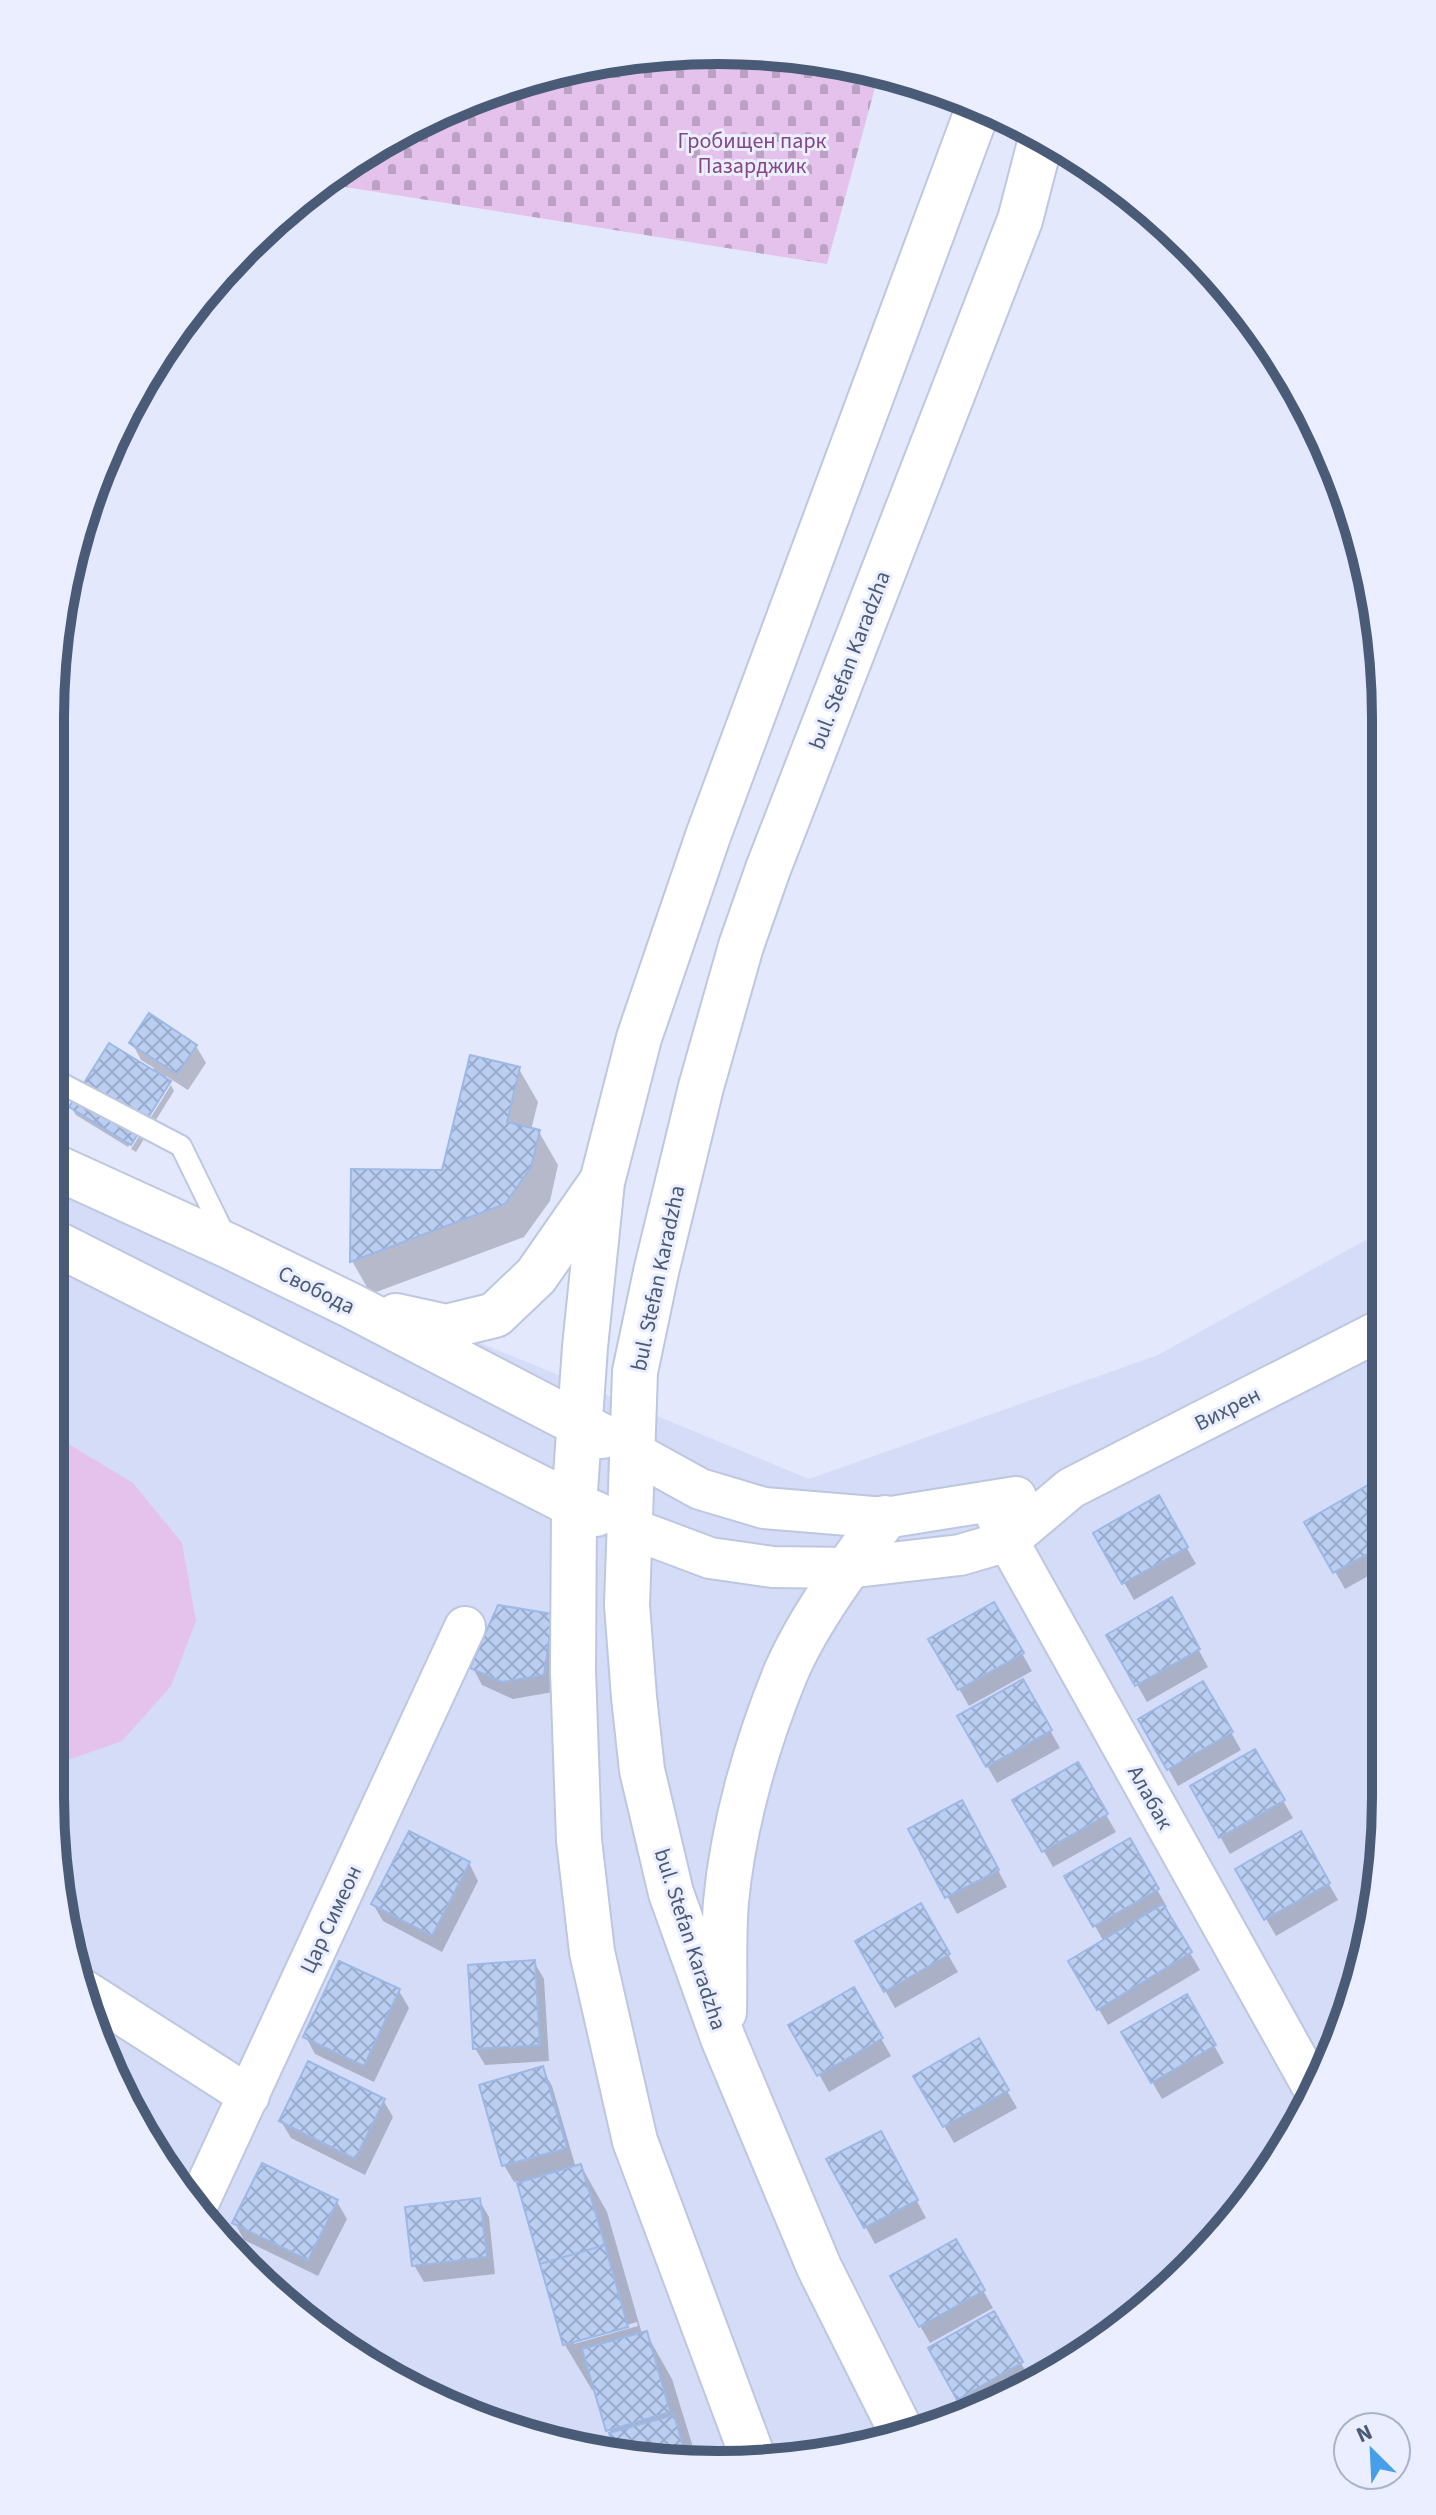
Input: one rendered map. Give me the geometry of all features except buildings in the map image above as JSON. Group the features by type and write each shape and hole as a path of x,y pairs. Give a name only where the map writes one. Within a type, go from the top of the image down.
{"street":[{"path":"750,2450 635,2141 592,1952 579,1840 573,1671 578,1424 602,1182 639,1038 708,836 975,117"},
{"name":"bul. Stefan Karadzha","path":"898,2425 819,2267 723,2038 671,1893 642,1770 627,1605 635,1372 701,1087 741,946 768,869 1020,220 1039,148"},
{"name":"Свобода","path":"64,1171 352,1306 633,1452"},
{"path":"352,1306 446,1327 495,1315 536,1276 602,1182"},
{"path":"64,1248 574,1505 710,1558 773,1567 847,1568 960,1555 1008,1541 1071,1488"},
{"name":"Вихрен","path":"1071,1488 1372,1335"},
{"path":"633,1452 700,1489 764,1508 885,1518 1071,1488"},
{"name":"Алабак","path":"990,1502 1008,1541 1308,2079"},
{"path":"723,2038 726,1902 740,1821 757,1755 787,1670 847,1568 885,1518"},
{"name":"Цар Симеон","path":"201,2197 465,1627"},
{"path":"96,1998 249,2096"}],"lane":[{"path":"64,1085 181,1146 231,1247"}],"shaded area":[{"path":"64,1181 384,1303 809,1479 1158,1355 1372,1237 1372,1797 1371,1840 1359,1925 1337,2007 1305,2086 1262,2160 1210,2228 1149,2289 1116,2316 1081,2341 1007,2384 887,2429 761,2450 675,2450 633,2445 549,2429 508,2416 429,2384 391,2363 355,2341 287,2289 226,2228 199,2195 152,2124 114,2047 86,1966 77,1925 65,1840 64,1797"}],"green space":[{"name":"Гробищен парк Пазарджик","path":"675,65 761,65 803,70 876,84 827,264 338,186 429,131 549,86"},
{"path":"64,1441 133,1483 182,1543 196,1621 171,1686 122,1741 64,1761"}]}
